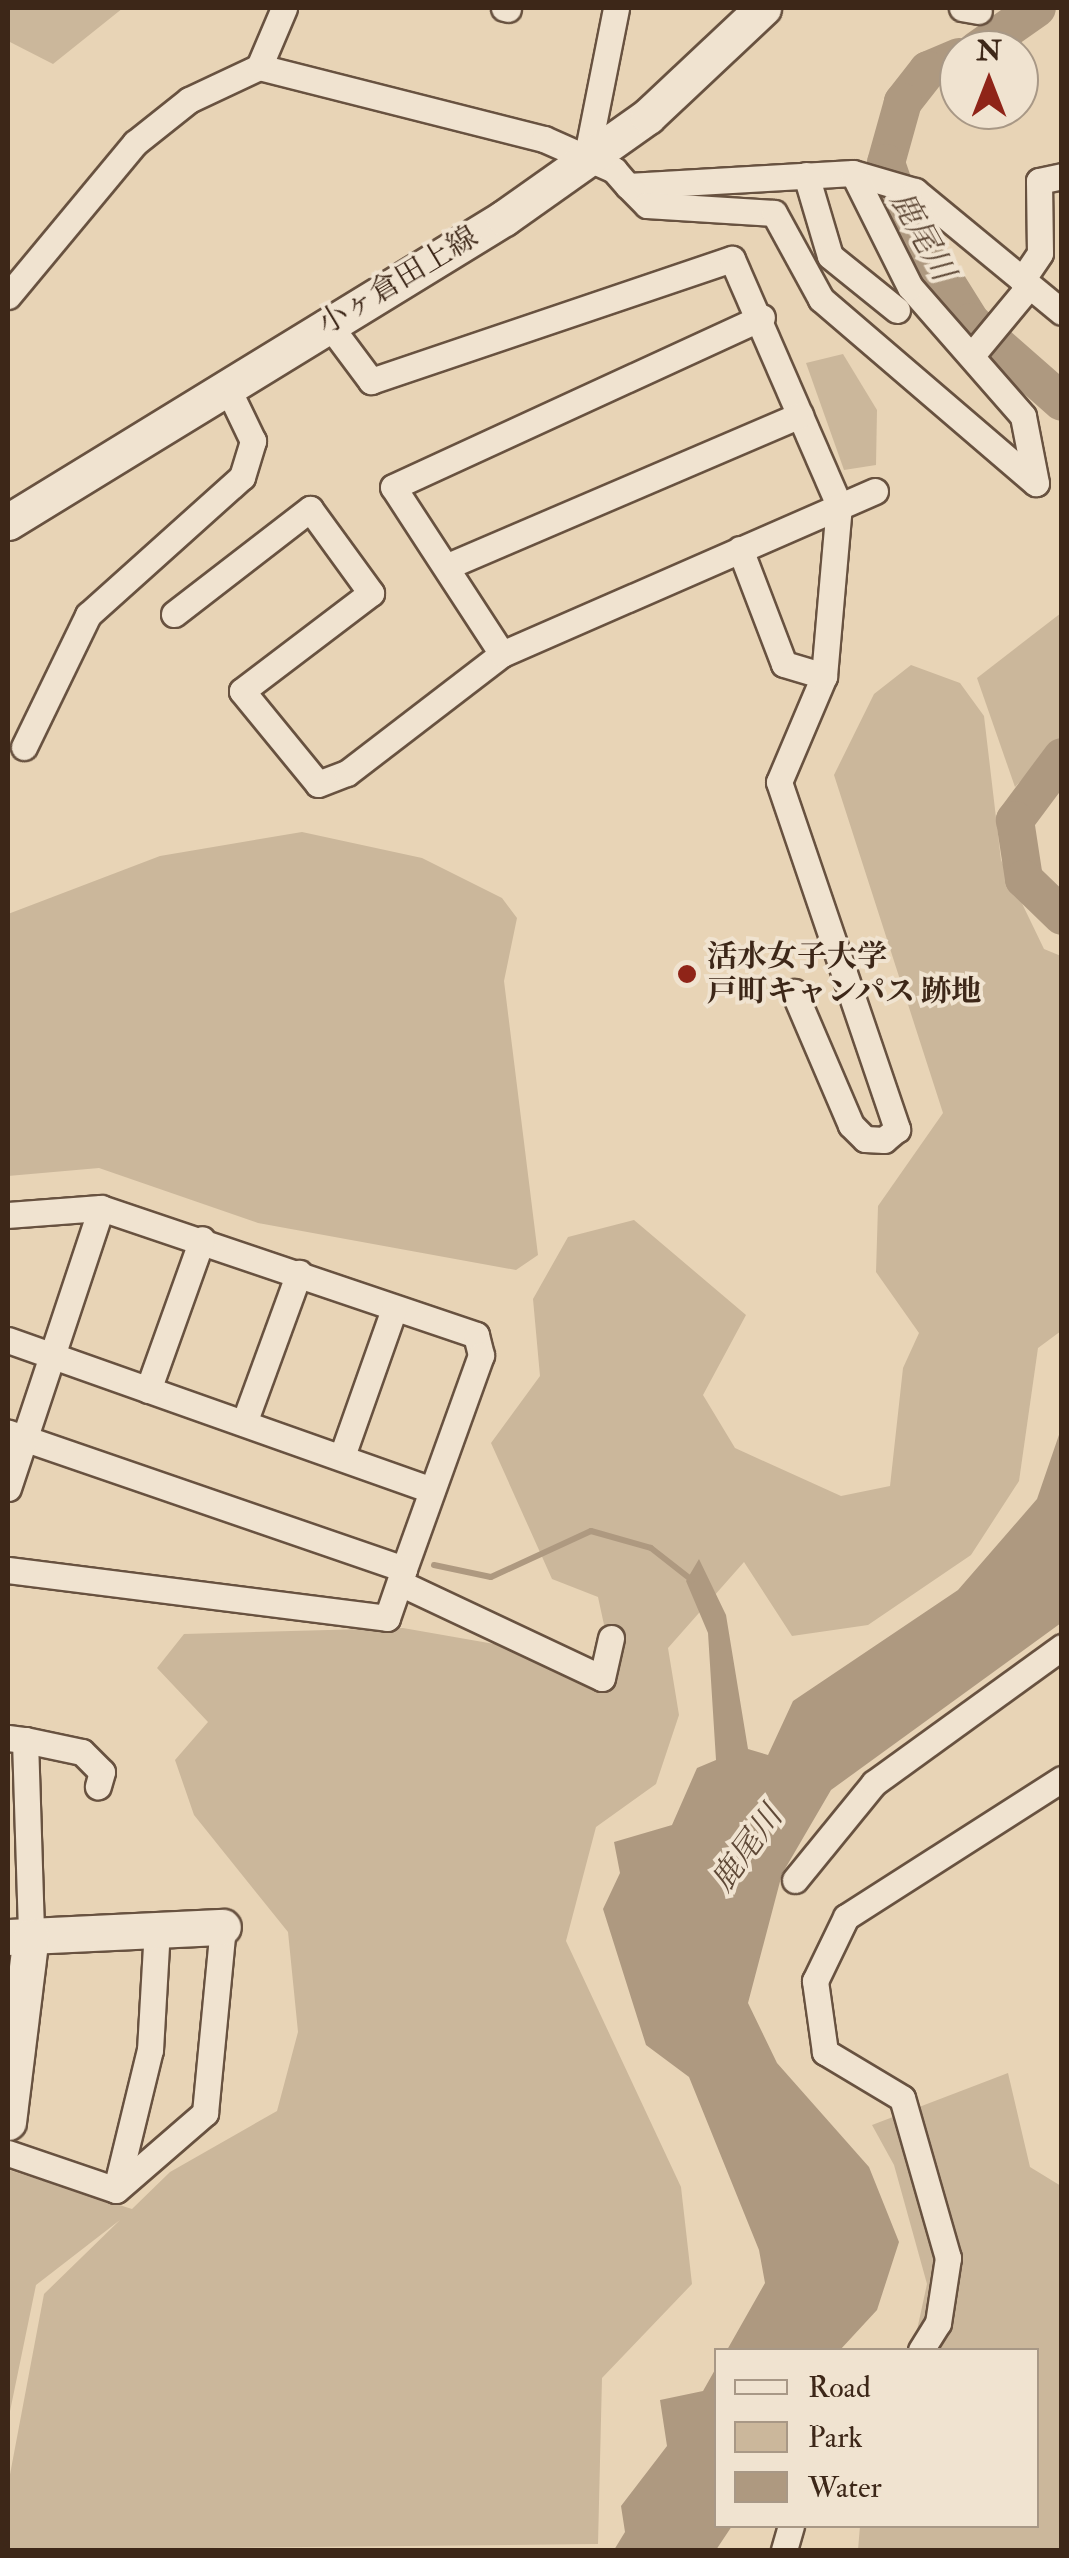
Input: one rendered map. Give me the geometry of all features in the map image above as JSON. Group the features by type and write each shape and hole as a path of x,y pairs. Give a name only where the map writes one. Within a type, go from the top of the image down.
{"main road":[{"name":"小ヶ倉田上線","path":"8,522 586,160 648,116 763,8"},
{"path":"8,2122 19,1936 224,1927"}],"street":[{"path":"259,67 284,8"},
{"path":"586,160 616,8"},
{"path":"9,291 135,143 190,100 259,67 544,139 628,186 647,204 774,213 822,299 1036,483 1023,416 894,264 853,173"},
{"path":"628,186 853,173 914,191 1062,312"},
{"path":"806,176 830,256 897,310"},
{"path":"972,355 1026,283 1040,253 1039,181 1062,176"},
{"path":"327,322 370,381 732,258 762,317 839,505 824,676 779,782 897,1129 884,1140 866,1139 851,1125 794,992"},
{"path":"502,654 450,566 392,488 762,317"},
{"path":"24,748 88,615 242,477 253,441 226,386"},
{"path":"450,566 800,414"},
{"path":"174,614 310,508 371,593 235,682 318,784 347,774 502,654 875,490"},
{"path":"740,549 784,664 824,676"},
{"path":"8,1488 16,1436 52,1356 101,1208"},
{"path":"8,1216 101,1208 202,1239 476,1335 481,1355 387,1618 8,1570"},
{"path":"148,1390 202,1239"},
{"path":"244,1423 299,1273"},
{"path":"342,1456 394,1309"},
{"path":"8,1340 431,1490"},
{"path":"16,1436 402,1576 602,1678 611,1638"},
{"path":"795,1880 874,1782 1062,1647"},
{"path":"19,1936 16,1739 82,1752 102,1772 98,1786"},
{"path":"921,2348 938,2323 943,2240 902,2098 825,2052 815,1981 846,1917 1062,1779"},
{"path":"116,2190 205,2113 224,1927"},
{"path":"116,2190 150,2050 157,1928"},
{"path":"8,2153 116,2190"}],"green space":[{"path":"8,8 123,8 53,64 8,41"},
{"path":"843,354 877,410 876,465 844,470 806,363"},
{"path":"1061,613 1061,737 1015,787 977,678"},
{"path":"911,665 960,683 984,716 1001,860 1044,949 1061,956 1061,1331 1038,1348 1019,1481 971,1555 868,1625 792,1636 744,1562 668,1648 679,1715 656,1784 596,1827 566,1941 681,2187 692,2284 602,2378 598,2544 8,2550 8,2485 44,2294 120,2220 36,2285 8,2421 9,2170 132,2209 170,2172 277,2111 298,2032 288,1932 194,1815 175,1760 208,1722 157,1668 184,1634 403,1628 591,1661 606,1634 598,1597 552,1579 491,1443 540,1376 533,1299 568,1237 634,1220 746,1315 703,1395 735,1448 841,1496 890,1486 903,1368 919,1333 876,1272 878,1206 943,1113 834,775 874,694"},
{"path":"302,832 422,858 502,898 517,918 504,981 538,1255 516,1270 258,1223 99,1168 8,1176 8,914 160,856"},
{"path":"1008,2073 1030,2167 1061,2186 1061,2550 858,2550 860,2528 1039,2528 1039,2348 938,2348 917,2330 927,2284 894,2165 872,2125"}],"water":[{"path":"1061,1429 1061,1623 831,1790 782,1874 748,2003 777,2063 869,2167 899,2242 877,2310 842,2348 728,2348 765,2283 759,2250 689,2077 646,2045 603,1909 620,1873 614,1842 672,1825 697,1768 716,1760 708,1633 686,1581 699,1559 726,1615 748,1749 768,1755 793,1701 958,1590 1037,1499"},
{"path":"714,2372 714,2528 731,2528 716,2550 614,2550 625,2532 621,2506 667,2446 660,2400 703,2391"}],"waterway":[{"name":"鹿尾川","path":"1006,30 1037,8"},
{"name":"鹿尾川","path":"939,65 928,70 903,102 886,163 904,215 971,322 1062,402"},
{"name":"鹿尾川","path":"1062,757 1015,820 1024,879 1062,916"},
{"path":"434,1565 491,1577 591,1531 651,1548 692,1580"}],"place":[{"name":"活水女子大学 戸町キャンパス 跡地","path":"687,974"}]}
